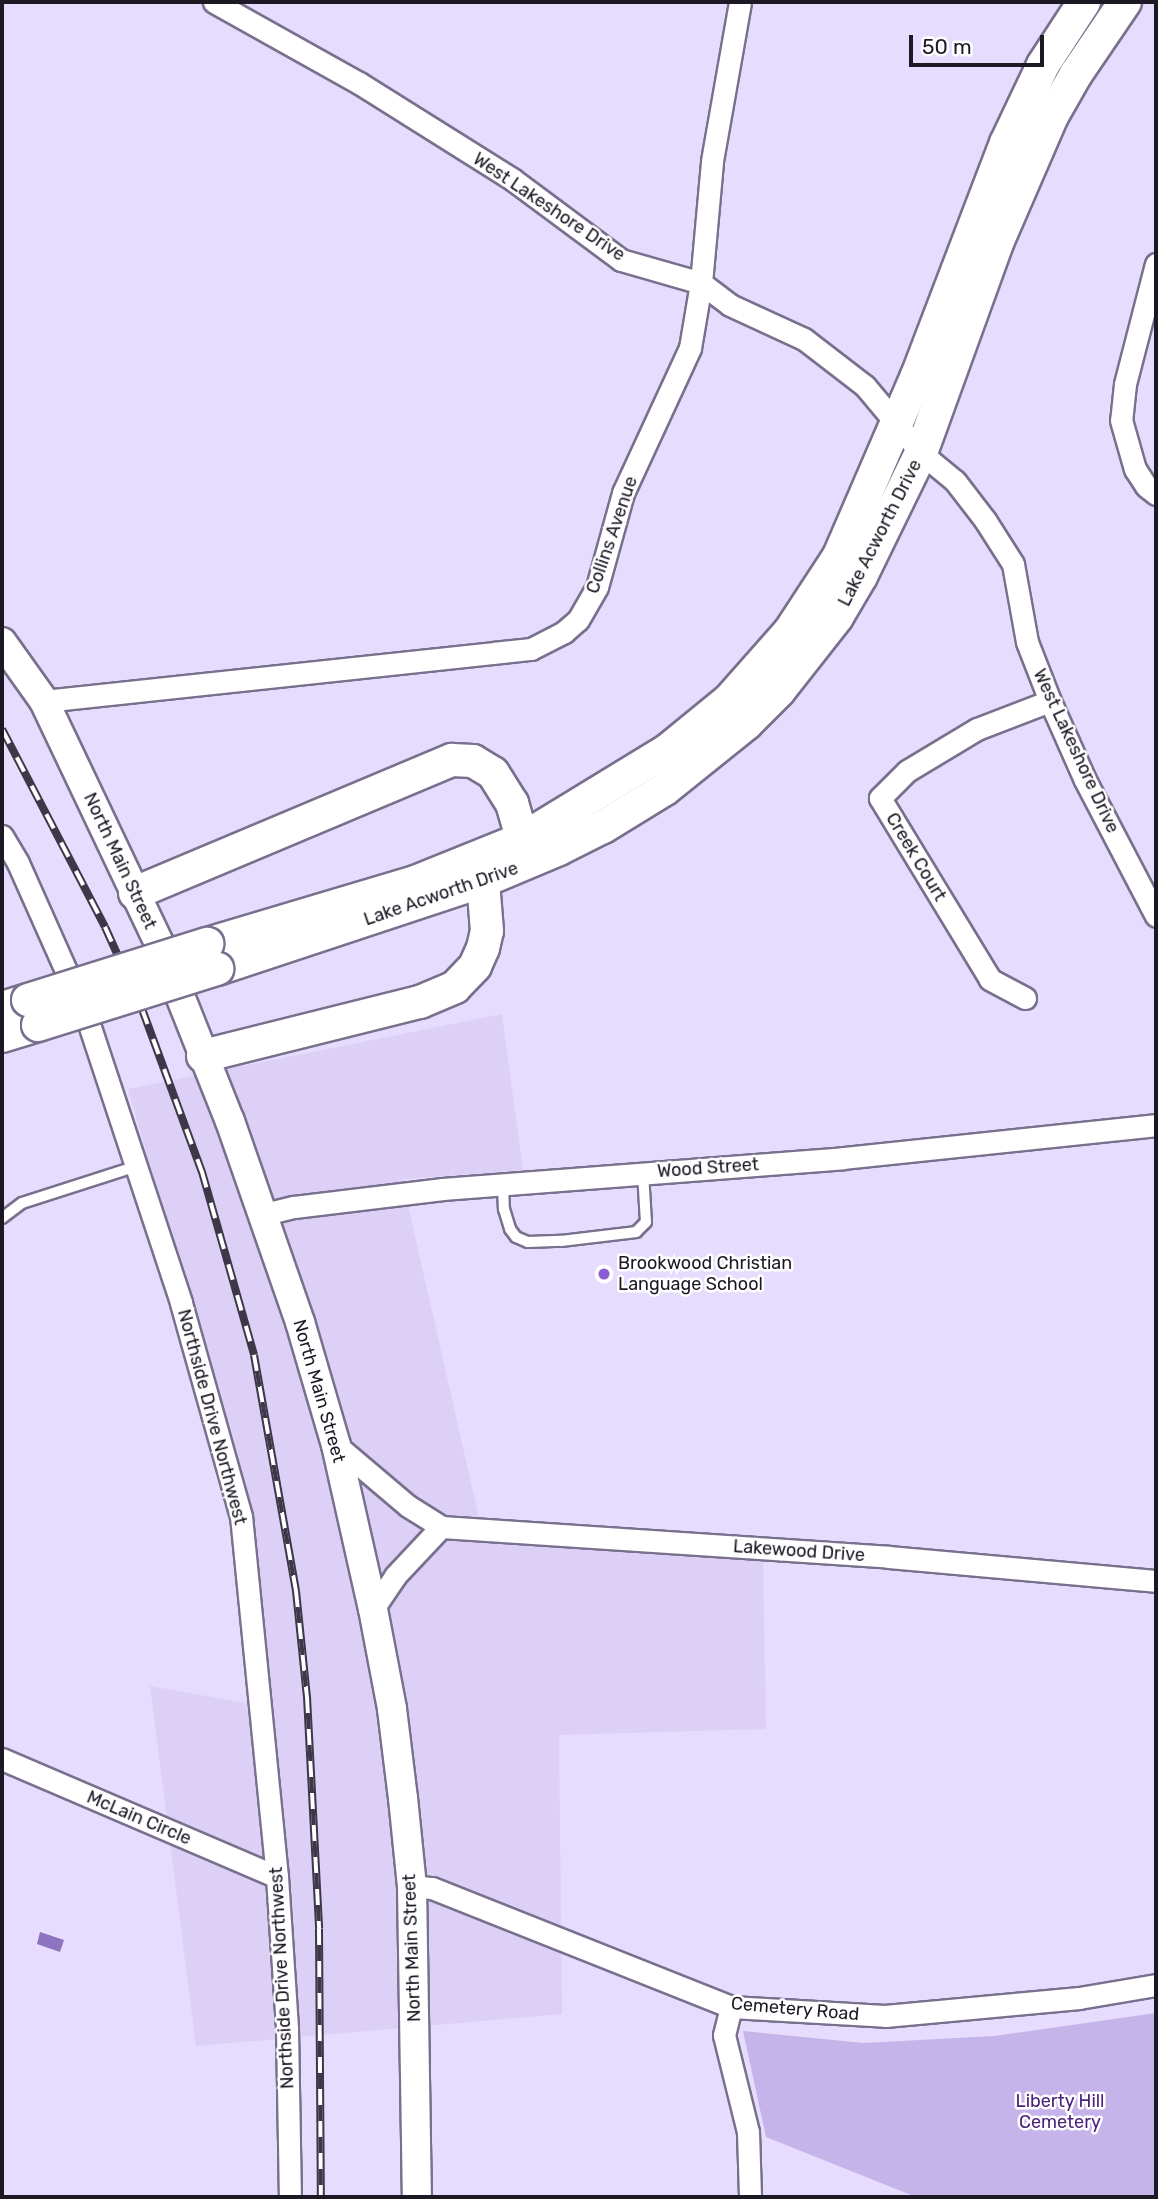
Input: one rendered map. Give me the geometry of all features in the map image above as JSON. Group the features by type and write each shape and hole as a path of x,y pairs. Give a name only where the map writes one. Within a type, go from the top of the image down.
{"main road":[{"name":"Lake Acworth Drive","path":"212,957 415,882 522,839 668,750 729,700 790,631 839,556 897,424 1006,143 1043,65 1084,2"},
{"name":"Lake Acworth Drive","path":"2,1035 22,1011 483,881 559,849 629,812 675,782 747,723 779,691 837,617 861,576 921,453 997,243 1052,116 1076,74 1125,2"},
{"name":"North Main Street","path":"2,642 44,701 159,943 230,1121 300,1322 336,1445 373,1609 392,1709 412,1886 417,2197"},
{"path":"135,892 452,760 473,761 493,773 512,803 522,839"},
{"path":"203,1056 420,1002 455,987 475,965 485,941 483,881"}],"street":[{"name":"West Lakeshore Drive","path":"214,2 359,83 512,179 621,260 701,283 730,304 804,339 865,386 921,453 955,481 985,520 1013,564 1027,642 1050,701 1085,780 1156,916"},
{"name":"Collins Avenue","path":"44,701 531,649 564,632 578,620 597,587 623,493 690,348 701,283 712,161 740,2"},
{"path":"1156,264 1125,384 1121,420 1135,469 1146,486 1156,494"},
{"name":"Creek Court","path":"1025,998 990,979 880,798 907,771 977,729 1050,701"},
{"name":"Northside Drive Northwest","path":"2,836 18,863 87,1018 181,1303 241,1516 277,1877 287,2029 290,2197"},
{"name":"Wood Street","path":"261,1215 294,1207 503,1184 843,1158 1156,1125"},
{"name":"Lakewood Drive","path":"336,1445 408,1506 441,1527 874,1556 1156,1581"},
{"path":"373,1609 395,1576 441,1527"},
{"name":"McLain Circle","path":"2,1759 277,1877"},
{"name":"Cemetery Road","path":"412,1886 432,1888 731,2007 885,2016 1079,1998 1156,1984"},
{"path":"731,2007 724,2035 748,2132 750,2197"}],"lane":[{"path":"2,1218 22,1203 137,1166"},
{"path":"503,1184 505,1209 510,1229 516,1237 528,1242 562,1241 636,1232 646,1223 643,1173"}],"shaded area":[{"path":"502,1014 523,1170 402,1179 484,1540 763,1557 766,1729 559,1735 562,2014 196,2046 150,1686 267,1707 183,1281 128,1089"},
{"path":"40,1932 64,1940 60,1952 37,1944"}],"green space":[{"name":"Liberty Hill Cemetery","path":"1156,2013 1156,2197 916,2197 766,2137 743,2031 864,2043 994,2036"}],"railway":[{"path":"2,729 105,927 142,1009 202,1172 254,1355 296,1591 307,1697 319,1929 321,2197"}],"place":[{"name":"Brookwood Christian Language School","path":"604,1274"}]}
